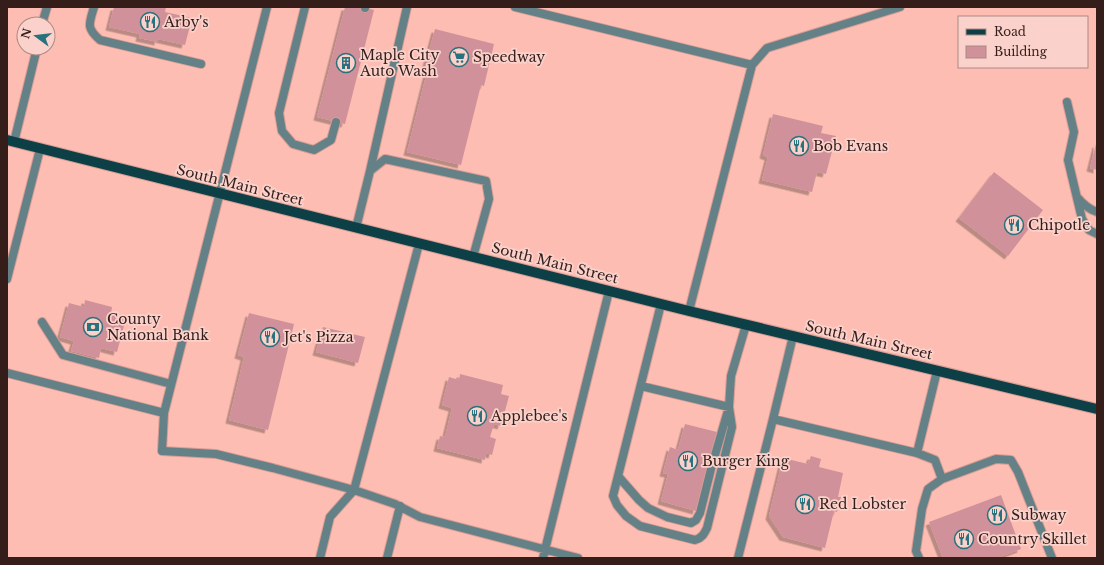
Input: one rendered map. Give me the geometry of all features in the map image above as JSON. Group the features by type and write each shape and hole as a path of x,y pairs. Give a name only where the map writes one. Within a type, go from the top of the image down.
{"main road":[{"name":"South Main Street","path":"10,141 689,311 1097,409"}],"lane":[{"path":"94,7 90,23 92,33 100,40 201,64"},
{"path":"267,7 164,412 162,451 216,454 354,490 400,506 420,517 544,554 578,558"},
{"path":"305,7 279,113 282,131 293,144 314,150 331,140 336,122"},
{"path":"356,228 407,7"},
{"path":"515,7 752,65"},
{"path":"689,311 752,65 767,48 900,7"},
{"path":"10,141 35,56"},
{"path":"1067,102 1074,132 1068,160 1076,197 1082,219 1086,227 1097,234"},
{"path":"7,279 40,149"},
{"path":"370,171 385,158 486,181 489,199 473,257"},
{"path":"1076,197 1087,208 1097,212"},
{"path":"320,558 330,517 354,490 419,244"},
{"path":"544,554 609,291"},
{"path":"662,304 613,496 617,505 640,526 694,540 704,535 708,528 732,427 729,407 731,376 746,325"},
{"path":"42,322 63,355 171,384"},
{"path":"738,558 793,336"},
{"path":"917,453 938,371"},
{"path":"7,373 164,412"},
{"path":"641,386 729,407"},
{"path":"618,476 639,500 659,514 691,523 696,520 700,512 729,407"},
{"path":"772,418 917,453 935,460 942,479"},
{"path":"919,558 916,551 922,508 928,489 942,479 996,459 1011,460 1018,472 1052,558"},
{"path":"387,558 400,506"}],"building":[{"name":"Arby's","path":"114,7 166,7 165,12 192,18 185,45 158,39 158,42 139,38 140,34 109,27"},
{"name":"Maple City Auto Wash","path":"345,7 363,7 374,10 345,124 317,117"},
{"name":"Speedway","path":"435,29 494,44 484,86 481,85 461,165 407,152 427,72 424,71"},
{"name":"Bob Evans","path":"773,114 823,126 821,133 836,136 826,174 817,172 812,192 762,180 768,157 763,155"},
{"path":"1097,144 1097,170 1090,168"},
{"path":"994,172 1043,210 1008,256 959,218"},
{"name":"County National Bank","path":"85,300 112,307 111,314 126,318 117,352 101,348 99,358 71,351 74,341 60,337 69,303 84,307"},
{"path":"249,313 294,324 268,430 229,420 244,357 238,355"},
{"path":"323,327 365,337 358,363 316,352"},
{"name":"Applebee's","path":"460,374 503,385 501,394 509,396 501,426 494,424 490,437 496,439 492,455 486,453 485,460 437,448 440,436 445,437 452,408 442,405 449,377 459,380"},
{"name":"Burger King","path":"685,424 717,432 696,511 661,501 668,474 663,473 670,447 678,450"},
{"name":"Red Lobster","path":"811,456 821,459 819,467 843,473 838,497 841,497 837,512 834,511 825,548 783,537 769,516 783,458 808,464"},
{"path":"1001,495 1021,549 997,558 943,558 929,522"}],"place":[{"name":"Arby's","path":"150,22"},
{"name":"Speedway","path":"459,57"},
{"name":"Maple City Auto Wash","path":"346,63"},
{"name":"Bob Evans","path":"799,146"},
{"name":"Chipotle","path":"1014,225"},
{"name":"County National Bank","path":"93,327"},
{"name":"Jet's Pizza","path":"270,337"},
{"name":"Applebee's","path":"477,416"},
{"name":"Burger King","path":"688,461"},
{"name":"Red Lobster","path":"805,504"},
{"name":"Subway","path":"997,515"},
{"name":"Country Skillet","path":"964,539"}]}
